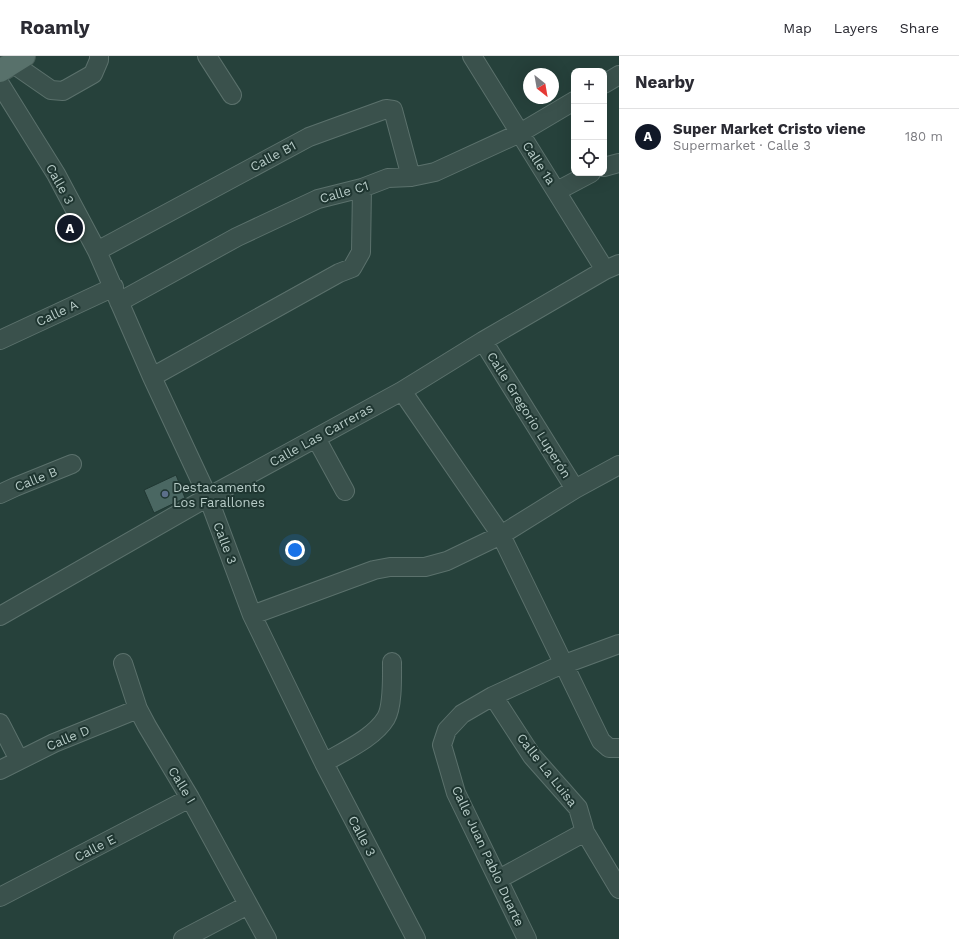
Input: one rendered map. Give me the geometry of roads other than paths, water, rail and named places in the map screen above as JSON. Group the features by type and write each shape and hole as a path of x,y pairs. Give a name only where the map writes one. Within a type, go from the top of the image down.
{"street":[{"path":"12,63 51,90 63,91 93,74 100,60 99,56"},
{"path":"207,56 232,95"},
{"name":"Calle 1a","path":"472,56 557,191 615,266"},
{"path":"607,82 619,75"},
{"name":"Calle 3","path":"0,84 56,174 97,251 152,377 208,497 252,615 324,763 416,939"},
{"name":"Calle C1","path":"116,294 318,199 362,188 388,178 411,178 435,172 520,133 571,103"},
{"name":"Calle B1","path":"97,251 308,137 386,109 393,110 411,178"},
{"path":"607,166 619,163"},
{"path":"557,191 585,176"},
{"path":"152,377 339,273 352,268 362,252 362,188"},
{"name":"Calle Las Carreras","path":"0,616 208,497 402,391 483,341 615,266"},
{"name":"Calle A","path":"0,340 116,294"},
{"name":"Calle Gregorio Luperón","path":"483,341 575,489"},
{"path":"402,391 501,535 602,741 609,748 619,748"},
{"path":"316,438 346,492"},
{"name":"Calle B","path":"0,494 72,464"},
{"path":"252,615 374,570 390,567 425,567 448,562 501,535 575,489 619,465"},
{"name":"Calle Juan Pablo Duarte","path":"527,939 456,793 442,745 447,730 462,714 493,696 564,664 619,644"},
{"path":"324,763 365,739 387,717 391,695 392,662"},
{"name":"Calle I","path":"123,663 138,709 155,741 190,798 267,939"},
{"name":"Calle La Luisa","path":"493,696 532,756 578,808 585,832 619,889"},
{"name":"Calle D","path":"0,770 54,743 138,709"},
{"path":"0,723 19,760"},
{"name":"Calle E","path":"0,897 190,798"},
{"path":"499,879 585,832"},
{"path":"183,939 248,905"}],"place":[{"name":"Super Market Cristo viene","path":"70,228"},
{"name":"Destacamento Los Farallones","path":"165,494"}]}
